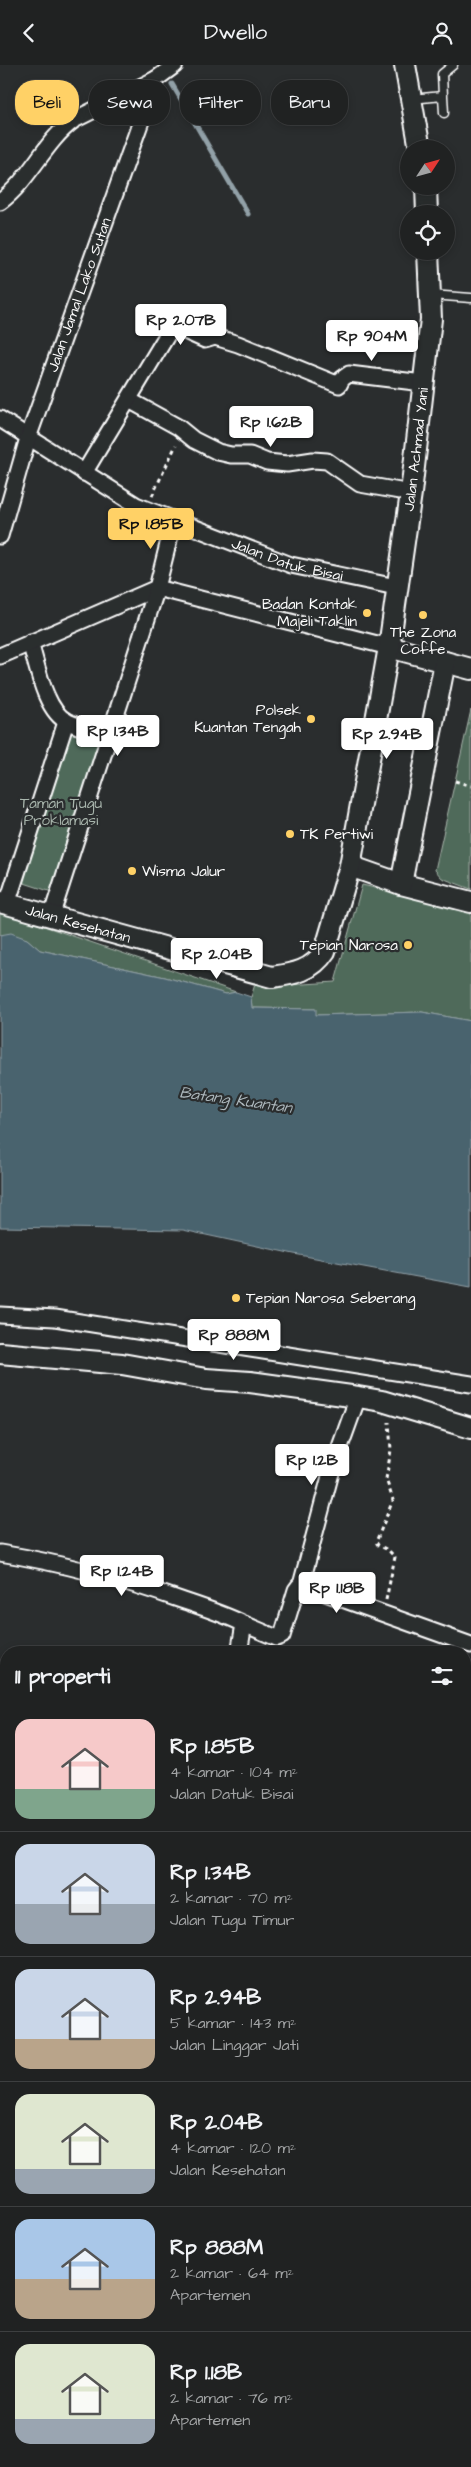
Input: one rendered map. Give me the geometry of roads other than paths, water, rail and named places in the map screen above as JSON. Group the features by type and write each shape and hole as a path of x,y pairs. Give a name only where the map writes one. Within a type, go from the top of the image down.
{"street":[{"path":"0,202 21,181 61,129 74,120 156,79 175,65"},
{"path":"405,65 418,140"},
{"name":"Jalan Jamal Lako Sutan","path":"0,536 28,438 156,79"},
{"name":"Jalan Achmad Yani","path":"389,647 396,587 411,493 431,319 428,260"},
{"path":"84,473 172,327 205,340 215,337 238,343 338,385 349,374 423,383"},
{"path":"129,400 194,440 231,455 250,455 267,462 287,464 313,460 327,461 360,484 411,493"},
{"name":"Jalan Datuk Bisai","path":"0,419 136,505 291,565 396,587"},
{"path":"51,917 157,588 174,520"},
{"path":"0,656 157,588 444,662 470,667"},
{"path":"30,642 47,695 54,710 66,722 109,735"},
{"name":"Jalan Kesehatan","path":"4,903 272,977 298,973 312,967 324,951 350,866 389,647"},
{"path":"401,884 444,662"},
{"path":"4,903 66,722"},
{"path":"350,866 401,884 471,902"},
{"path":"0,1315 55,1318 471,1384"},
{"path":"0,1353 122,1364 206,1379 250,1382 358,1397 391,1404 471,1428"},
{"path":"0,1553 39,1559 150,1589 228,1616 277,1637 282,1637 296,1590 301,1585 332,1469 358,1397"},
{"path":"301,1585 471,1645"},
{"path":"240,1646 244,1624"}],"lane":[{"path":"444,113 442,74 453,65"},
{"path":"411,99 443,96"},
{"path":"430,295 471,298"}],"water":[{"name":"Batang Kuantan","path":"11,933 27,939 40,950 165,977 226,994 236,992 251,997 252,1008 316,1009 316,1015 422,1012 471,1021 471,1287 294,1254 183,1230 0,1227 0,935"}],"waterway":[{"path":"172,84 248,214"}],"place":[{"name":"Badan Kontak Majeli Taklin","path":"367,613"},
{"name":"The Zona Coffe","path":"423,615"},
{"name":"Polsek Kuantan Tengah","path":"311,719"},
{"name":"TK Pertiwi","path":"290,834"},
{"name":"Wisma Jalur","path":"132,871"},
{"name":"Tepian Narosa","path":"408,945"},
{"name":"Tepian Narosa Seberang","path":"236,1298"}],"park label":[{"name":"Taman Tugu Proklamasi","path":"61,812"}]}
